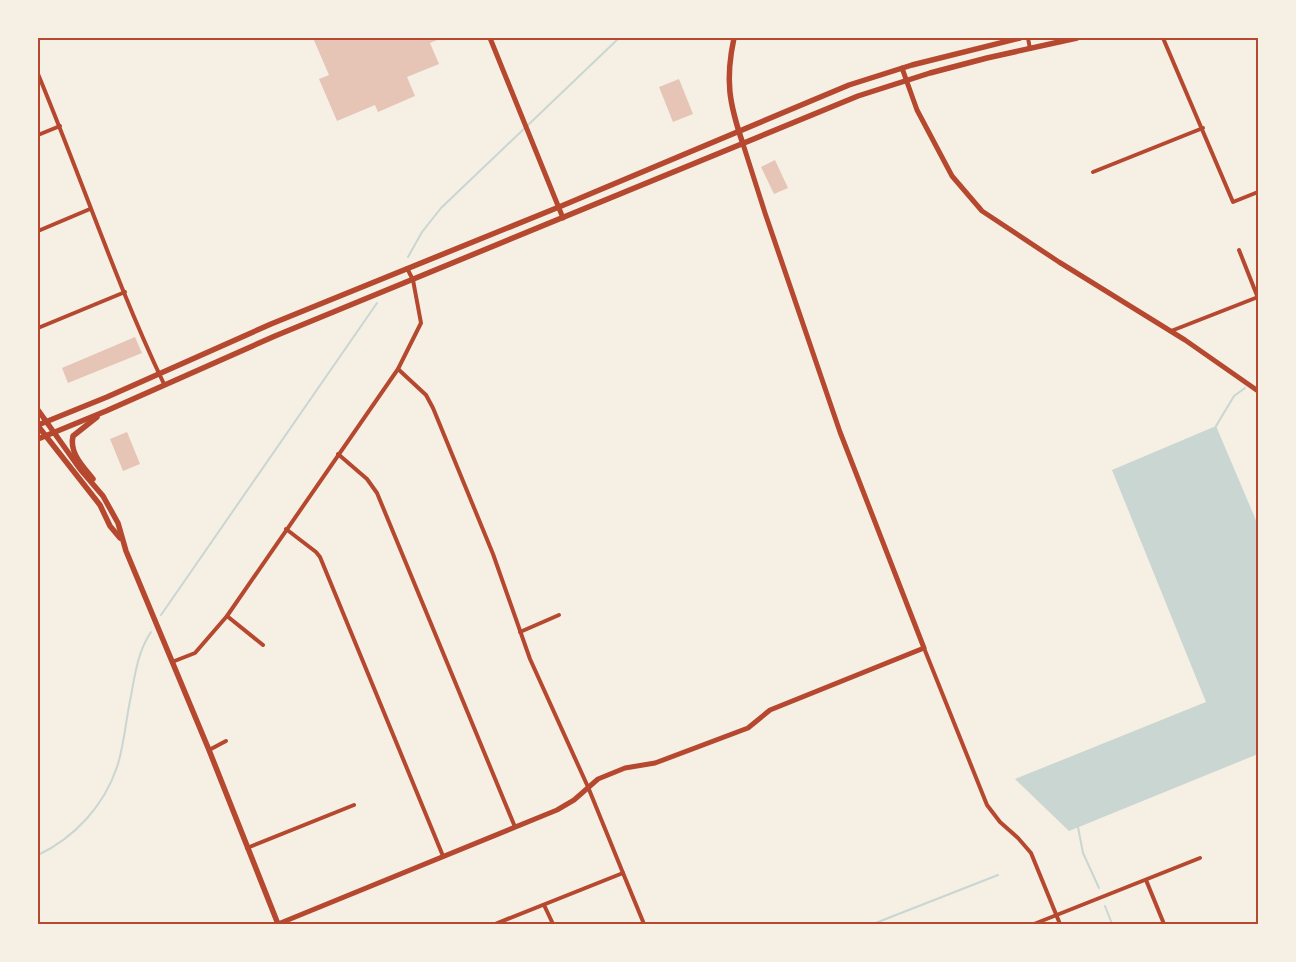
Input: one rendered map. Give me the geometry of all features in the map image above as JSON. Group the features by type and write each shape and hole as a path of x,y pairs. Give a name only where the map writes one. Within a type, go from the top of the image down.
{"main road":[{"path":"734,38 729,60 728,81 730,101 743,144"},
{"path":"123,542 110,526 100,506 38,426 271,324 558,207 849,85 902,68 1020,38"},
{"path":"38,439 275,336 858,96 905,80 988,58 1078,38"},
{"path":"38,410 80,469 103,496"},
{"path":"106,410 72,436 71,444 82,464 96,483 118,523 123,542 278,924"}],"street":[{"path":"490,38 563,218"},
{"path":"1028,38 1030,49"},
{"path":"1163,38 1233,202 1258,192"},
{"path":"902,68 917,110 952,176 982,211 1059,262 1171,331 1258,391"},
{"path":"38,74 60,126 90,209 164,384"},
{"path":"38,135 60,126"},
{"path":"1093,172 1203,128"},
{"path":"743,144 840,432 987,805 1000,822 1018,838 1030,854 1060,924"},
{"path":"38,231 90,209"},
{"path":"481,238 485,250"},
{"path":"1171,331 1258,297 1239,250"},
{"path":"172,662 195,653 227,616 398,369 422,323 413,280 407,268"},
{"path":"38,328 125,292"},
{"path":"398,369 426,395 433,408 493,554 530,659 588,788 644,924"},
{"path":"338,454 367,478 377,493 515,827"},
{"path":"286,529 320,556 443,856"},
{"path":"520,632 559,615"},
{"path":"227,616 263,644"},
{"path":"278,924 557,810 574,800 598,779 625,768 655,763 748,728 770,710 924,648"},
{"path":"209,750 226,740"},
{"path":"247,848 354,804"},
{"path":"1034,924 1200,858"},
{"path":"496,924 622,873"},
{"path":"1146,880 1164,924"},
{"path":"544,905 552,924"}],"shaded area":[{"path":"1216,426 1258,525 1258,754 1069,831 1015,779 1206,702 1112,470"}],"building":[{"path":"313,38 442,38 430,43 439,64 407,77 415,96 378,112 375,105 337,121 319,79 329,75"},
{"path":"679,79 693,114 673,122 659,87"},
{"path":"775,160 788,188 774,194 761,167"},
{"path":"135,337 142,353 68,383 62,368"},
{"path":"127,432 140,464 123,471 110,439"}],"waterway":[{"path":"408,257 422,232 441,208 619,38"},
{"path":"161,615 377,303"},
{"path":"1216,426 1234,396 1245,388"},
{"path":"38,855 64,840 96,808 104,795 117,767 138,663 143,647 151,632"},
{"path":"1078,827 1083,853 1099,888"},
{"path":"873,924 998,875"},
{"path":"1105,906 1112,924"}]}
